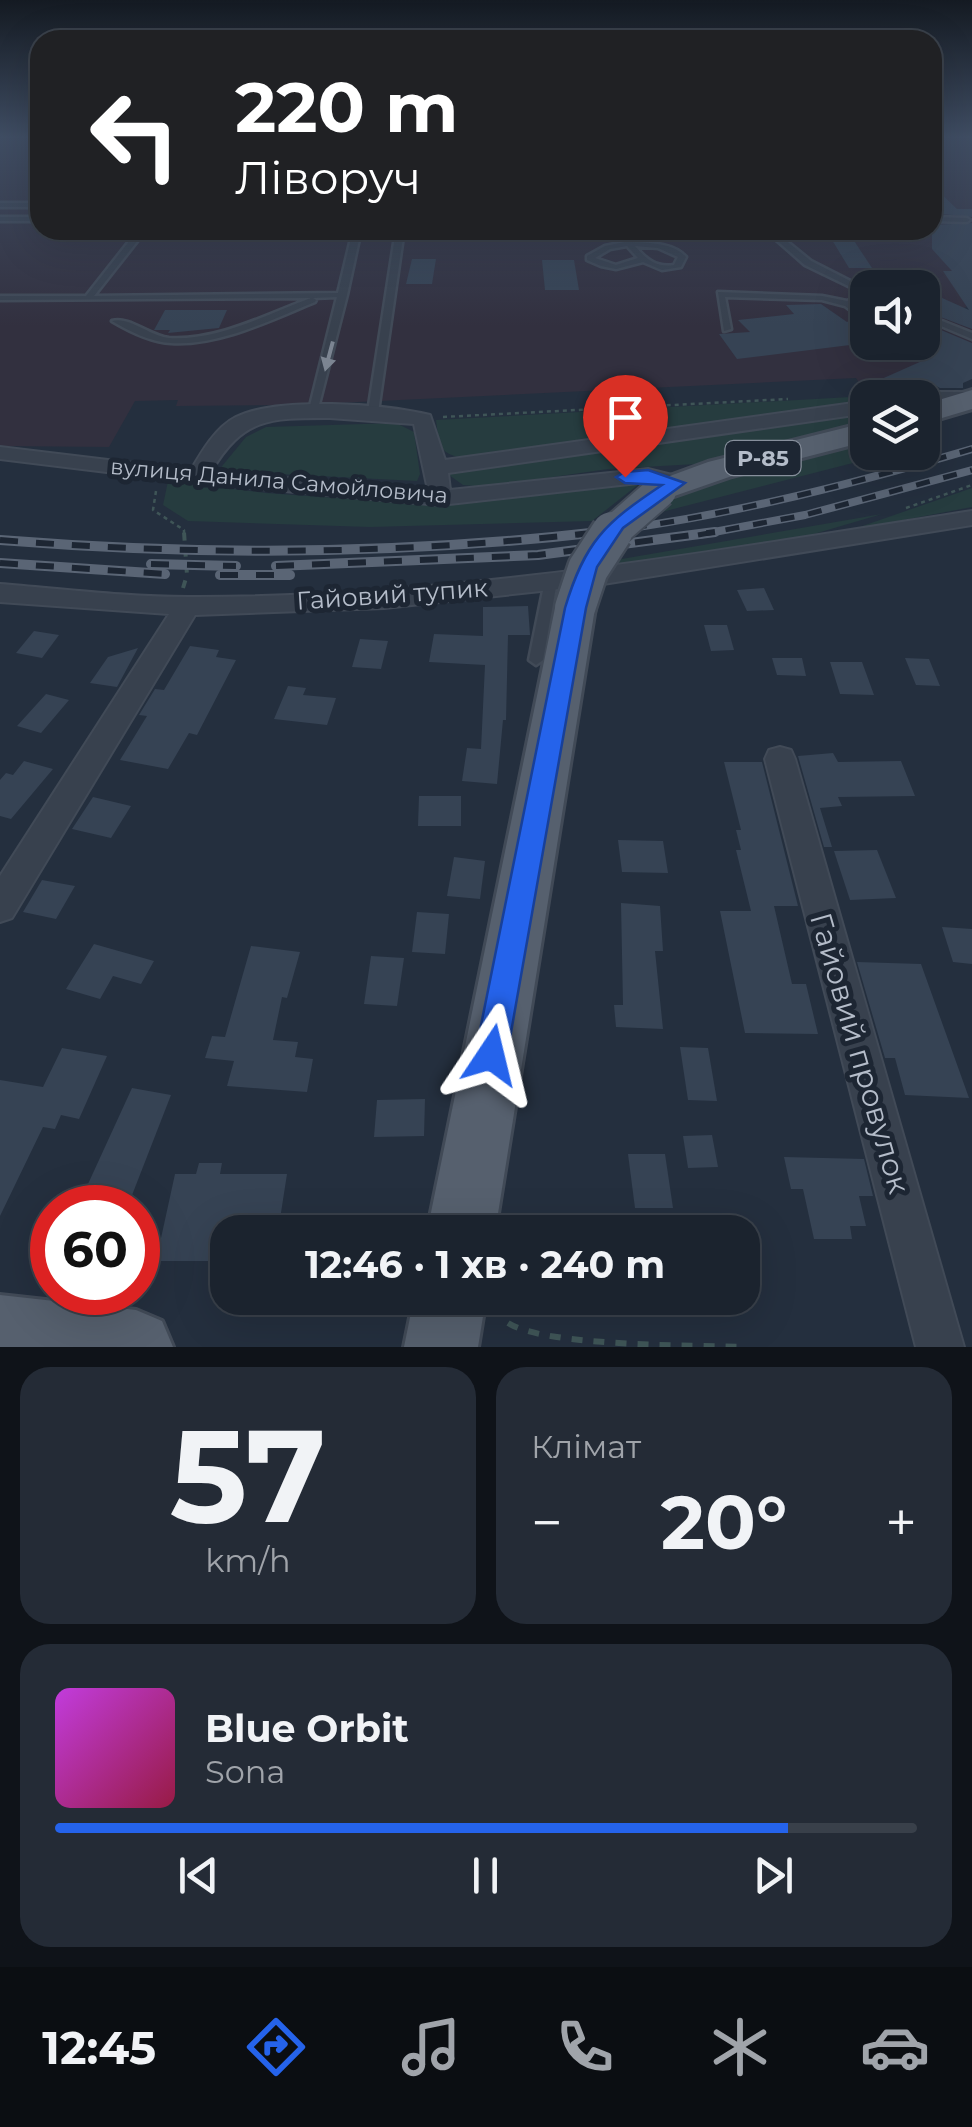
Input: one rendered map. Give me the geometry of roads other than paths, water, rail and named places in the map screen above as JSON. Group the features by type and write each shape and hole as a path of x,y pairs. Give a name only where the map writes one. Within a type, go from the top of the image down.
{"main road":[{"path":"940,409 972,398"},
{"name":"Р-85","path":"464,1215 575,589 604,538 668,487 850,436"},
{"path":"442,1347 447,1315"},
{"path":"0,1332 136,1347"}],"street":[{"path":"940,398 972,398"},
{"path":"437,468 850,410"},
{"path":"196,477 241,423 262,415 372,412 423,418 437,468 440,498"},
{"name":"вулиця Данила Самойловича","path":"0,453 196,477 440,498 648,476 668,487"},
{"name":"Гайовий тупик","path":"0,593 187,606 575,589 848,535 972,518"},
{"path":"0,906 187,606"},
{"name":"Гайовий провулок","path":"780,758 940,1347"}],"lane":[{"path":"0,205 30,205"},
{"path":"0,219 30,219"},
{"path":"942,219 967,220"},
{"path":"88,298 134,240"},
{"path":"313,414 356,240"},
{"path":"372,412 398,240"},
{"path":"629,240 629,244 643,260 657,268 677,267 682,258 670,249 629,244 597,251 590,258 606,267 620,268 643,260"},
{"path":"781,240 808,263 850,285"},
{"path":"726,330 721,294 822,298 848,304"},
{"path":"0,298 343,295"},
{"path":"116,321 140,328 152,337 202,338 322,296"},
{"path":"940,323 972,336"},
{"path":"536,660 575,589"}],"railway":[{"path":"577,535 677,521 776,501 972,449"},
{"path":"712,532 805,515 972,470"},
{"path":"0,540 151,549 300,551 450,545 600,532"},
{"path":"276,566 538,555 712,532"},
{"path":"698,535 712,532"},
{"path":"0,563 165,574"},
{"path":"151,564 236,566"},
{"path":"220,575 290,575"}]}
